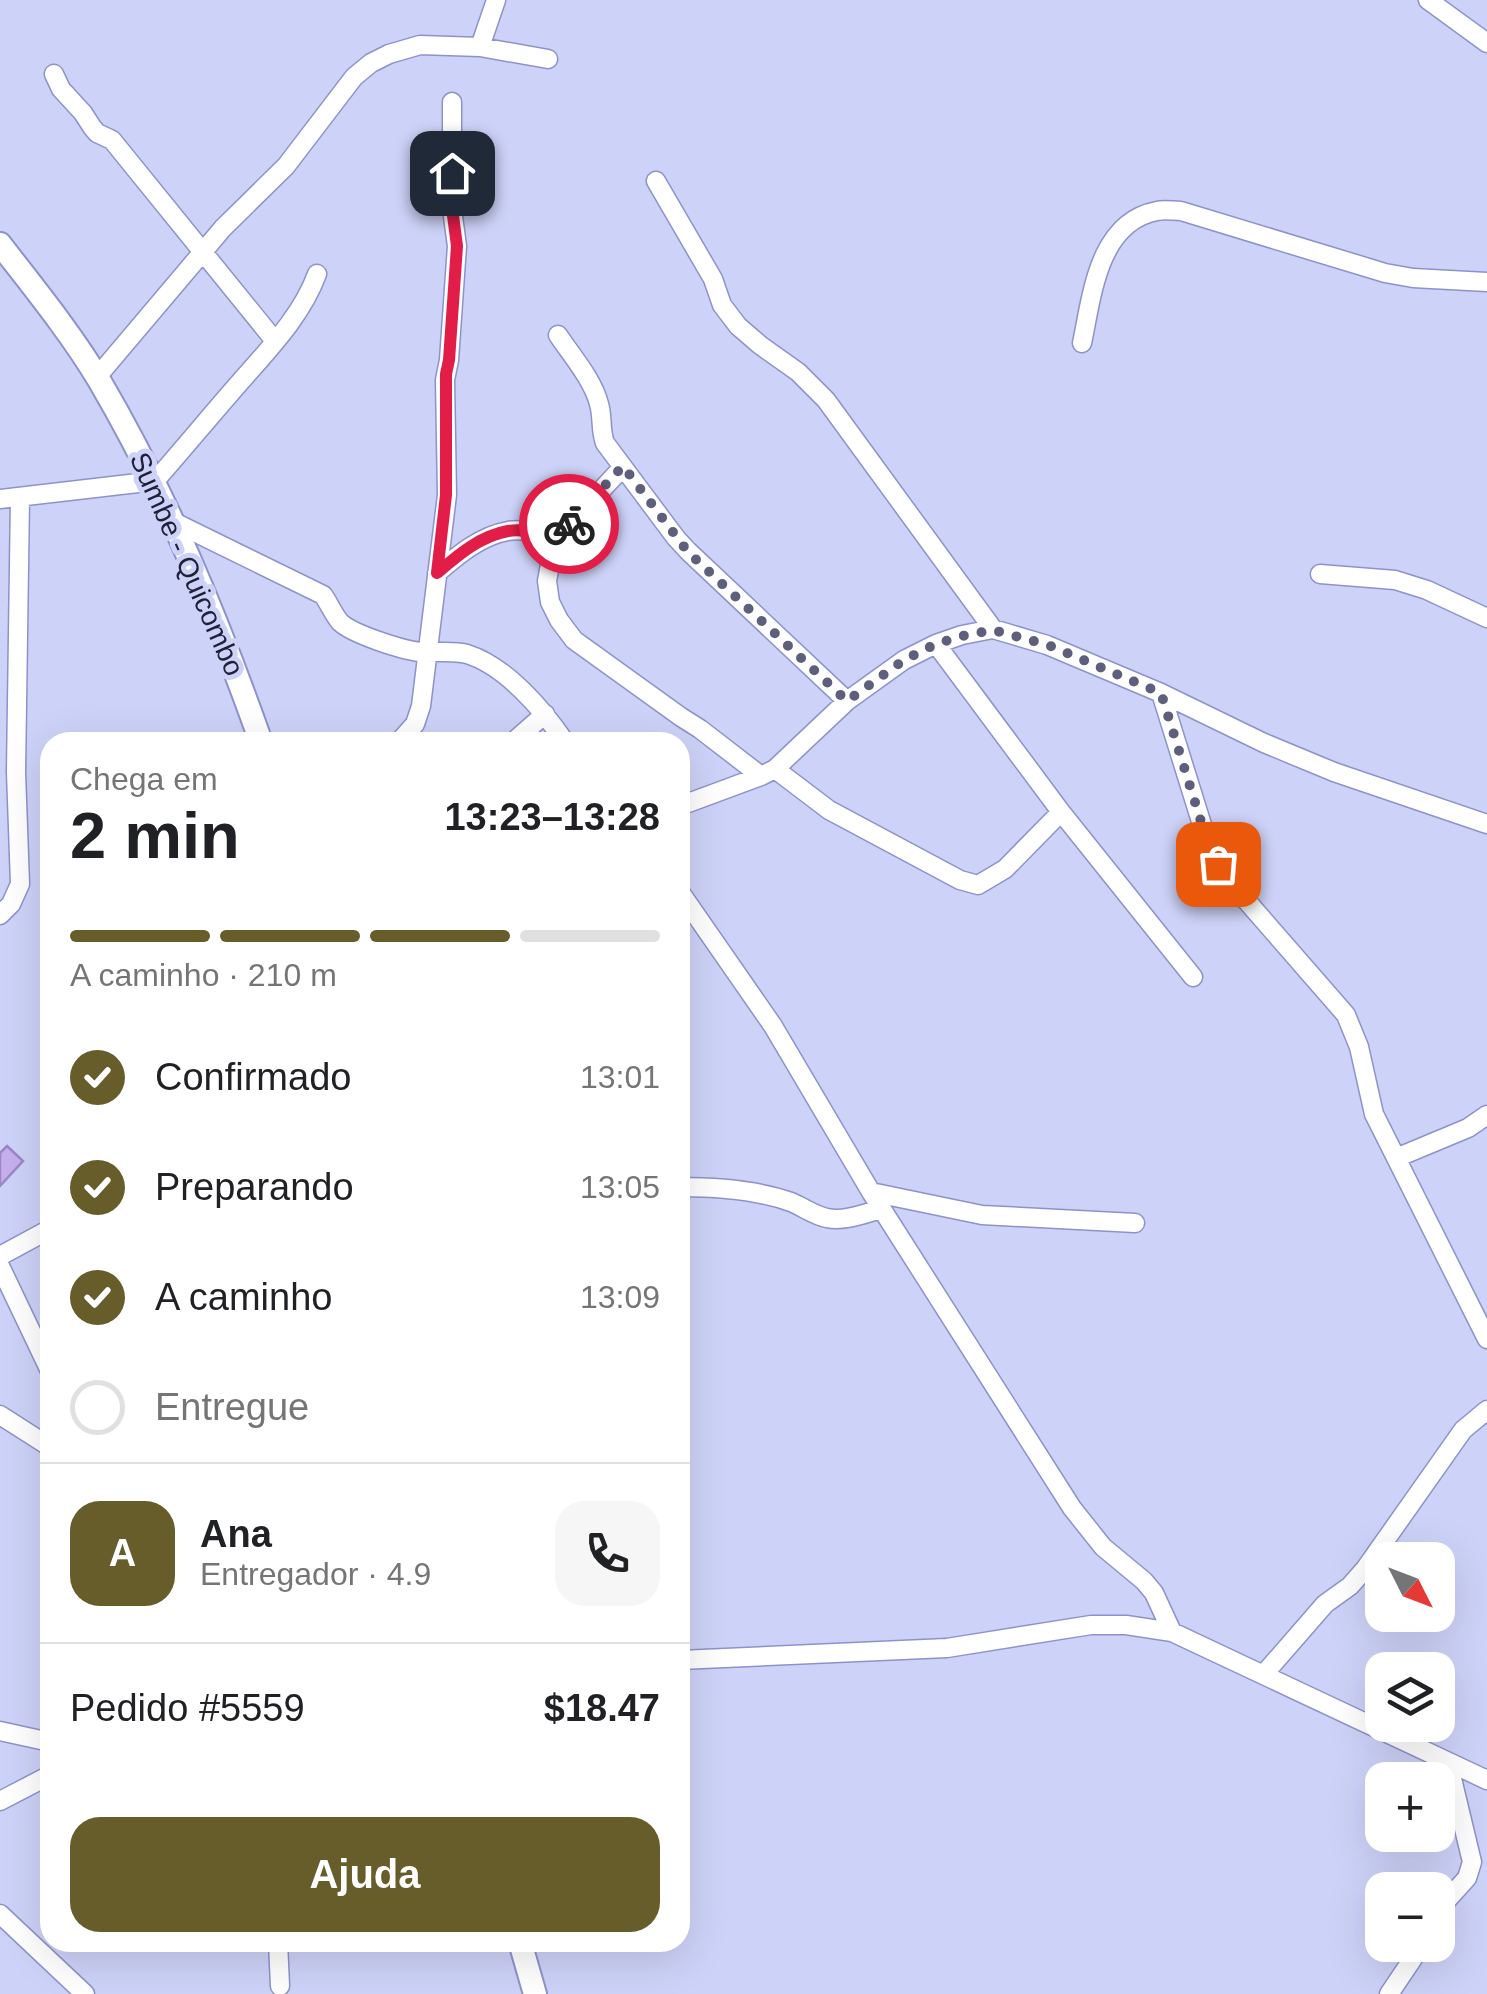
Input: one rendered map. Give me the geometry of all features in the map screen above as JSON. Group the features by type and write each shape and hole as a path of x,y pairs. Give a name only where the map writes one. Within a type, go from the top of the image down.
{"main road":[{"name":"Sumbe - Quicombo","path":"0,244 97,377 155,481 257,732"},
{"path":"523,1952 535,1994"}],"street":[{"path":"480,47 496,0"},
{"path":"1428,0 1487,44"},
{"path":"97,377 229,221 286,166 354,77 371,63 420,45 480,47 548,60"},
{"path":"54,74 92,127 112,140 275,341"},
{"path":"407,732 419,716 446,495 446,374 457,246 452,208 452,102"},
{"path":"656,181 712,279 722,304 738,326 798,372 826,400 993,630"},
{"path":"1082,343 1104,254 1119,233 1138,218 1158,210 1181,211 1385,273 1487,282"},
{"path":"0,500 155,481 301,308 317,274"},
{"path":"558,335 595,392 600,404 602,436 688,552 847,701"},
{"path":"623,466 558,536 552,554 547,580 550,602 574,640 681,717 768,773 960,880 978,884 1005,869 1061,812"},
{"path":"0,915 11,904 20,884 8,772 20,498"},
{"path":"174,522 323,595 337,618 348,627 398,648 463,653 481,660 528,696 558,732"},
{"path":"437,573 466,548 508,531 558,536"},
{"path":"1320,574 1395,580 1487,618"},
{"path":"690,802 768,773 847,701 904,660 936,644 993,630 1048,645 1334,772 1487,824"},
{"path":"936,644 1061,812 1194,977"},
{"path":"1161,693 1208,844 1232,884 1346,1014 1360,1046 1374,1114 1487,1339"},
{"path":"524,732 545,714"},
{"path":"690,906 773,1026 882,1209 1072,1508 1103,1547 1154,1593 1172,1632"},
{"path":"1396,1158 1487,1116"},
{"path":"690,1187 773,1197 826,1218 882,1209"},
{"path":"872,1192 982,1215 1135,1223"},
{"path":"0,1256 40,1234"},
{"path":"0,1266 40,1350"},
{"path":"1264,1674 1325,1604 1365,1569 1463,1430 1487,1410"},
{"path":"0,1414 40,1440"},
{"path":"690,1660 946,1648 1091,1624 1126,1625 1172,1632 1448,1762"},
{"path":"0,1731 40,1740"},
{"path":"1455,1765 1487,1780"},
{"path":"0,1801 40,1781"},
{"path":"1455,1791 1472,1862 1467,1878 1455,1891"},
{"path":"0,1914 40,1952"},
{"path":"40,1952 85,1994"},
{"path":"278,1952 280,1986"},
{"path":"1389,1994 1411,1962"}],"building":[{"path":"7,1146 23,1161 0,1186 0,1153"}],"way so far":[{"path":"569,524 623,466 688,552 847,701 904,660 936,644 993,630 1048,645 1161,693 1208,844 1218,864"}],"route":[{"path":"452,173 457,246 446,374 446,495 437,573 475,543 508,531 558,536 569,524"}]}
